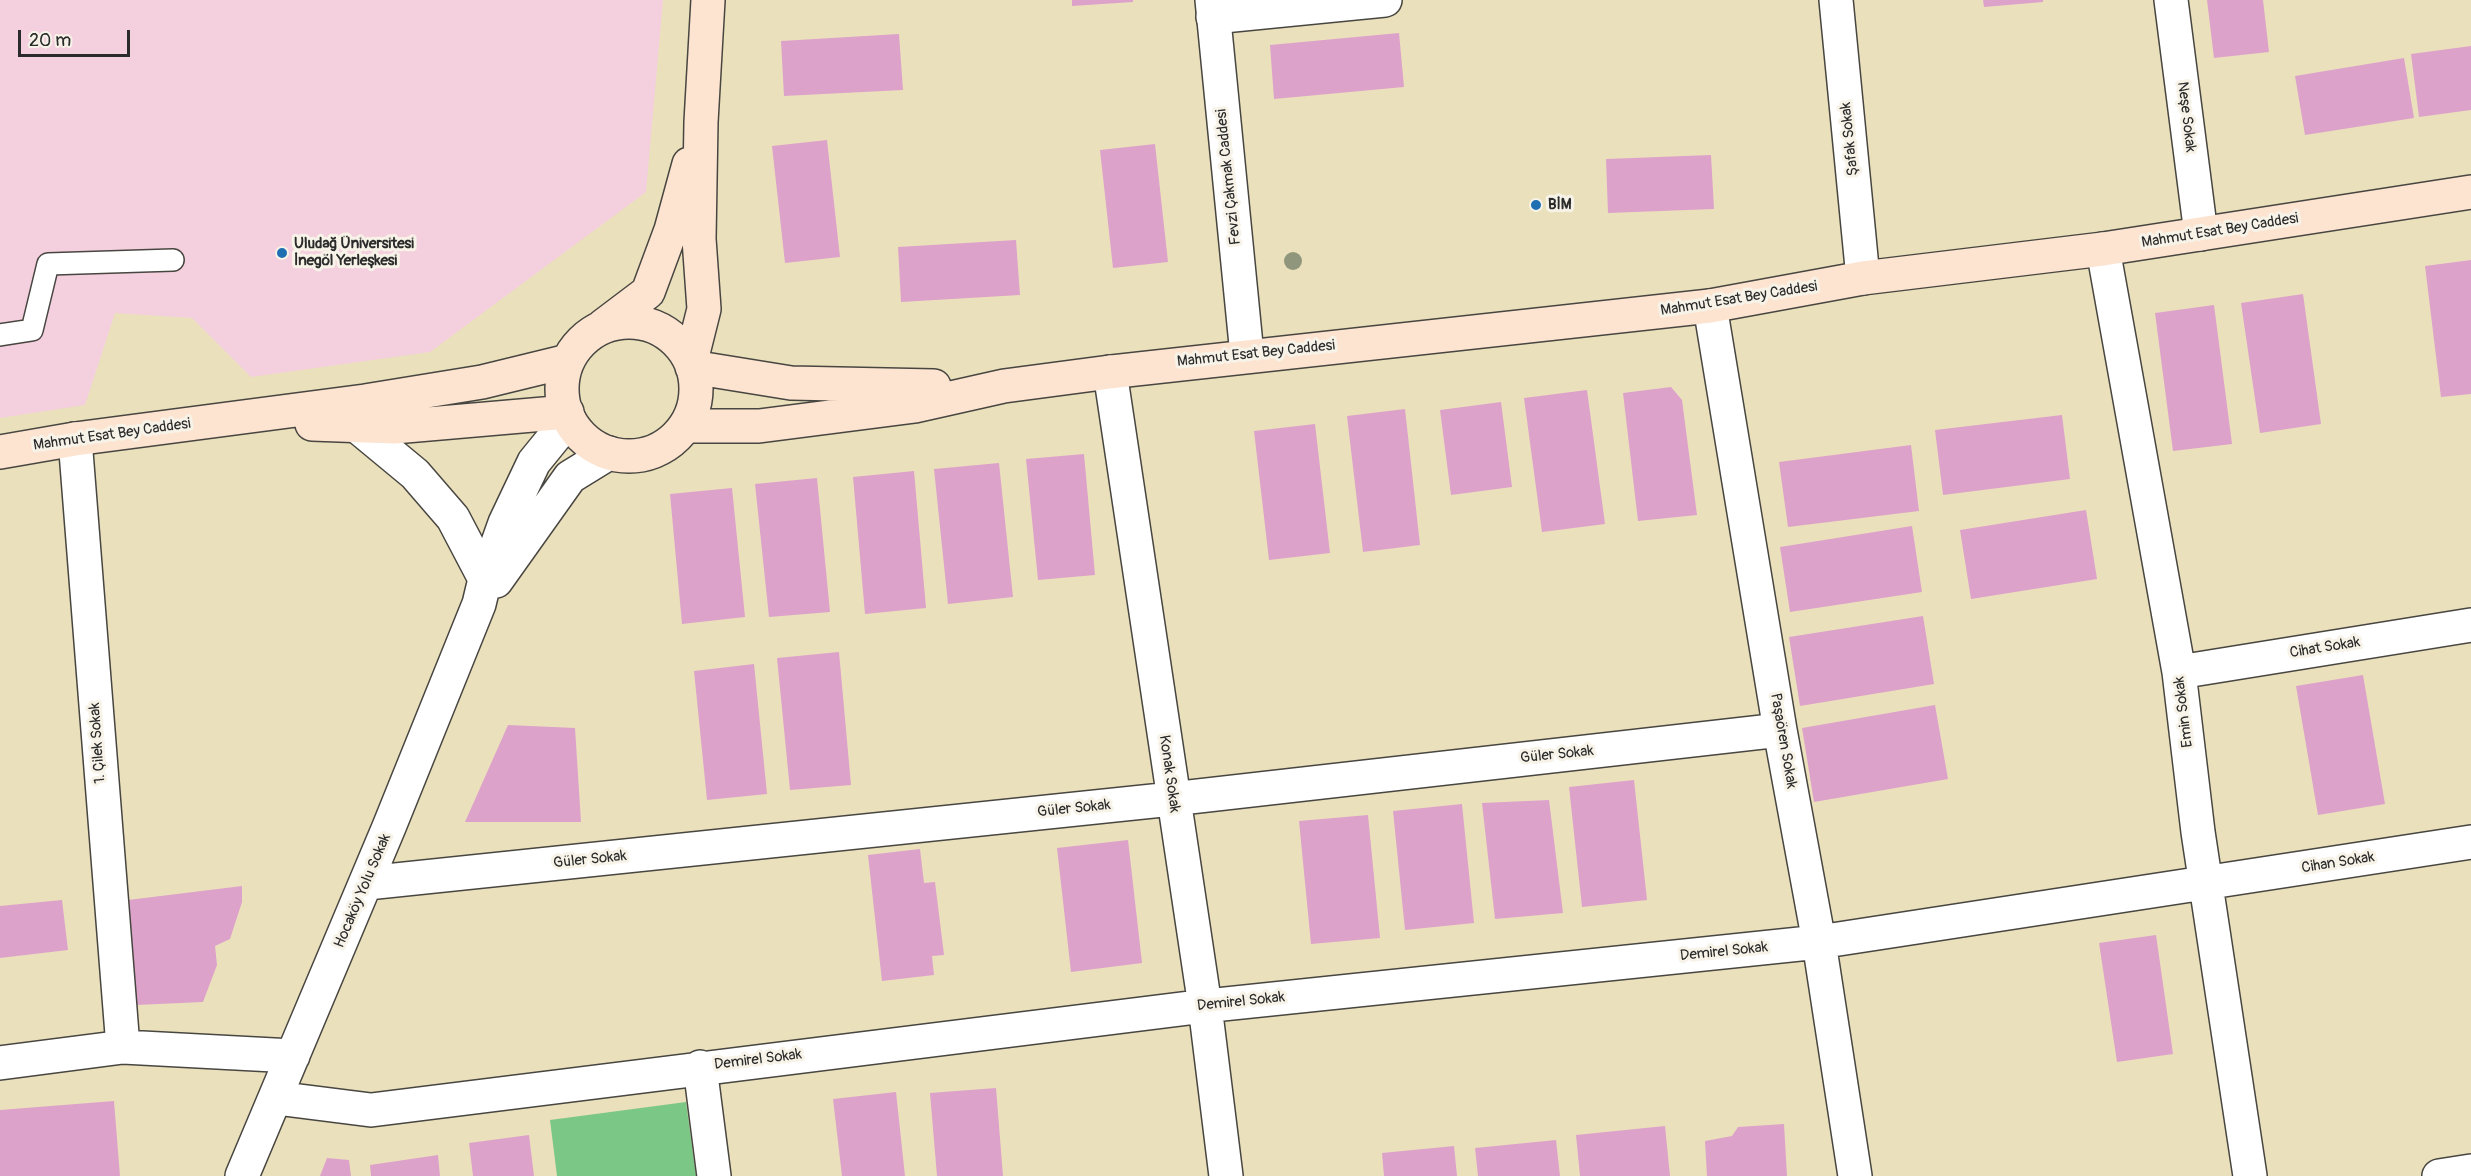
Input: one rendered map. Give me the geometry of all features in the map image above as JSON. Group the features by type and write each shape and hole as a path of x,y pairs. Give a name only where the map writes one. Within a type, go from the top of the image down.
{"main road":[{"path":"692,364 704,309 699,239 701,122 708,0"},
{"path":"598,329 619,322 641,322 662,330 679,343 692,364 697,383 695,405 685,426 670,442 651,452 630,456 609,453 592,445 579,434 568,416 563,400 562,380 568,361 580,342 648,292 671,230 701,122"},
{"name":"Mahmut Esat Bey Caddesi","path":"1004,386 1246,355 1710,306 1863,278 2103,249 2471,192"},
{"path":"223,419 365,401 482,382 568,361"},
{"path":"692,364 791,383 859,386 1004,386"},
{"path":"685,426 759,426 915,406 1004,386"},
{"path":"223,419 394,427 568,416"},
{"name":"Mahmut Esat Bey Caddesi","path":"0,452 75,439 223,419"}],"street":[{"path":"1213,9 1385,0"},
{"name":"Şafak Sokak","path":"1836,0 1863,278"},
{"name":"Neşe Sokak","path":"2171,0 2201,234"},
{"name":"Fevzi Çakmak Caddesi","path":"1213,9 1246,355"},
{"name":"Emin Sokak","path":"2103,249 2179,672 2205,884 2250,1176"},
{"name":"Paşaören Sokak","path":"1710,306 1780,730 1819,942 1855,1176"},
{"name":"Konak Sokak","path":"1110,372 1172,799 1205,1006 1226,1176"},
{"path":"482,591 505,523 534,462 568,416"},
{"path":"357,426 415,474 453,518 482,591"},
{"name":"1. Çilek Sokak","path":"75,439 123,1047"},
{"path":"482,591 570,477 609,453"},
{"name":"Hocaköy Yolu Sokak","path":"242,1176 367,883 482,591"},
{"name":"Cihat Sokak","path":"2179,672 2471,625"},
{"name":"Güler Sokak","path":"367,883 1172,799 1780,730"},
{"name":"Cihan Sokak","path":"2205,884 2471,842"},
{"name":"Demirel Sokak","path":"276,1098 370,1110 700,1067 1205,1006 1819,942 2205,884"},
{"path":"0,1063 123,1047 293,1056"},
{"path":"700,1067 714,1176"},
{"path":"2439,1176 2471,1171"}],"lane":[{"path":"0,335 32,330 48,264 173,260"}],"shaded area":[{"name":"Uludağ Üniversitesi İnegöl Yerleşkesi","path":"0,0 663,0 646,192 430,352 251,377 192,318 115,313 85,405 0,418"}],"green space":[{"path":"686,1102 696,1176 557,1176 550,1120"}],"building":[{"path":"1072,0 1133,0 1133,2 1072,6"},
{"path":"1983,0 2043,0 2043,2 1984,7"},
{"path":"2207,0 2263,0 2269,52 2214,58"},
{"path":"1399,33 1404,87 1274,99 1270,45"},
{"path":"899,34 903,90 784,96 781,41"},
{"path":"2471,46 2471,110 2419,117 2411,54"},
{"path":"2404,58 2414,118 2305,135 2295,76"},
{"path":"827,140 840,257 785,263 772,146"},
{"path":"1155,144 1168,262 1113,268 1100,150"},
{"path":"1711,155 1714,209 1608,213 1606,159"},
{"path":"1016,240 1020,295 901,302 898,247"},
{"path":"2471,260 2471,394 2441,397 2425,266"},
{"path":"2303,294 2321,424 2260,433 2241,303"},
{"path":"2214,305 2232,444 2173,451 2155,313"},
{"path":"1671,387 1682,400 1697,515 1638,521 1623,393"},
{"path":"1587,390 1605,524 1542,532 1524,398"},
{"path":"1501,402 1512,487 1451,495 1440,410"},
{"path":"1405,409 1420,545 1363,552 1347,416"},
{"path":"2062,415 2070,479 1943,495 1935,430"},
{"path":"1315,424 1330,553 1269,560 1254,431"},
{"path":"1911,445 1919,511 1788,527 1779,462"},
{"path":"1084,454 1095,575 1038,580 1026,459"},
{"path":"999,463 1013,597 948,604 934,469"},
{"path":"914,471 926,608 865,614 853,477"},
{"path":"817,478 830,612 769,617 755,484"},
{"path":"732,488 745,617 682,624 670,494"},
{"path":"2086,510 2097,579 1971,599 1960,530"},
{"path":"1912,526 1922,592 1790,612 1780,547"},
{"path":"1923,616 1934,684 1800,706 1789,637"},
{"path":"839,652 851,785 790,790 777,658"},
{"path":"754,664 767,794 707,800 694,671"},
{"path":"2363,675 2385,804 2318,815 2296,686"},
{"path":"1935,705 1948,779 1814,802 1802,728"},
{"path":"508,725 575,728 581,822 465,822"},
{"path":"1634,780 1647,900 1582,907 1569,787"},
{"path":"1549,800 1563,913 1495,919 1482,803"},
{"path":"1462,804 1474,923 1405,930 1393,811"},
{"path":"1368,815 1380,938 1311,944 1299,821"},
{"path":"1128,840 1142,963 1071,972 1057,848"},
{"path":"920,849 924,883 935,882 944,955 932,956 934,975 882,981 868,855"},
{"path":"242,886 242,902 230,939 215,946 217,965 203,1002 136,1005 128,900"},
{"path":"62,900 68,950 0,958 0,906"},
{"path":"2156,935 2173,1054 2117,1062 2099,943"},
{"path":"996,1088 1003,1176 937,1176 930,1093"},
{"path":"896,1092 905,1176 842,1176 833,1099"},
{"path":"114,1101 120,1176 0,1176 0,1110"},
{"path":"1784,1124 1787,1176 1707,1176 1705,1141 1732,1136 1738,1127"},
{"path":"1665,1126 1670,1176 1580,1176 1576,1135"},
{"path":"529,1135 534,1176 473,1176 469,1143"},
{"path":"1556,1140 1560,1176 1478,1176 1475,1148"},
{"path":"1454,1146 1457,1176 1384,1176 1382,1153"},
{"path":"438,1155 440,1176 371,1176 370,1165"},
{"path":"327,1158 349,1160 351,1176 320,1176"}],"place":[{"name":"BİM","path":"1536,205"},
{"name":"Uludağ Üniversitesi İnegöl Yerleşkesi","path":"282,253"}]}
